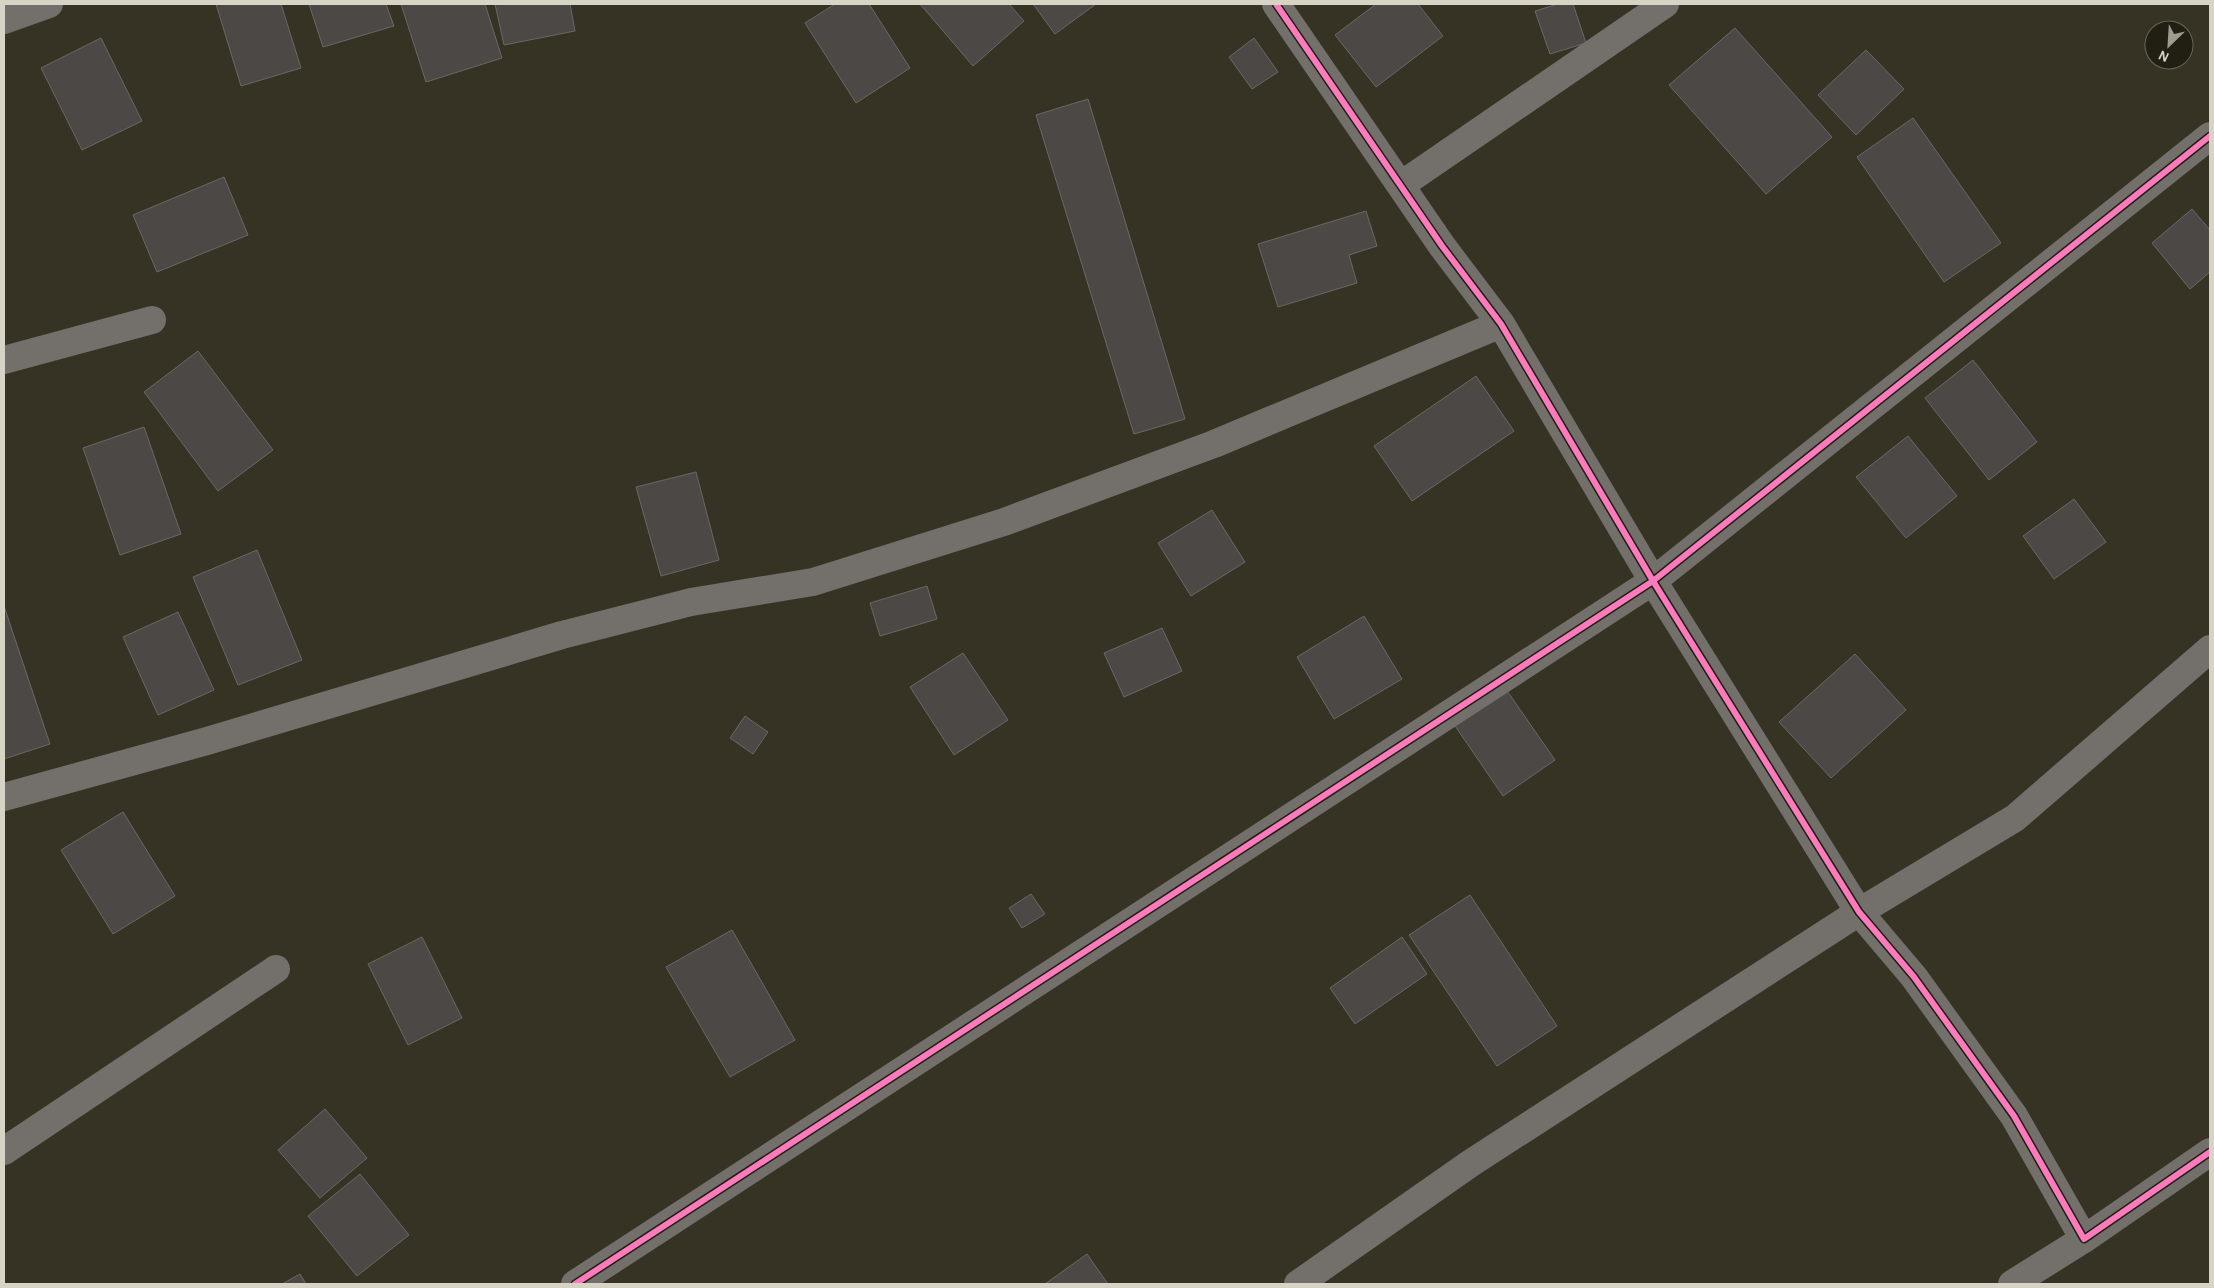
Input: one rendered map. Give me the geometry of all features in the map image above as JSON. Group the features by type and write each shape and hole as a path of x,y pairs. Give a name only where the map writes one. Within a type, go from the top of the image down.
{"street":[{"path":"4,20 49,4"},
{"path":"1276,4 1442,246 1501,324 1653,582 1859,912 1914,977 2014,1116 2084,1239"},
{"path":"1401,185 1665,4"},
{"path":"575,1284 1653,582 2210,136"},
{"path":"4,360 152,320"},
{"path":"4,797 207,741 562,635 691,602 813,582 831,577 1004,522 1214,444 1501,324"},
{"path":"1298,1284 1471,1163 1859,912 2015,818 2210,649"},
{"path":"4,1151 276,969"},
{"path":"2012,1284 2084,1239 2210,1152"}],"building":[{"path":"216,4 281,4 301,68 241,86"},
{"path":"309,4 386,4 394,26 323,47"},
{"path":"401,4 485,4 502,58 426,82"},
{"path":"495,4 570,4 575,31 504,45"},
{"path":"835,4 869,4 910,68 856,103 805,23"},
{"path":"920,4 1009,4 1024,21 973,66"},
{"path":"1033,4 1096,4 1055,34"},
{"path":"1376,4 1418,4 1443,36 1376,87 1335,35"},
{"path":"1558,4 1573,4 1586,43 1550,54 1535,11"},
{"path":"1735,28 1832,137 1766,194 1669,85"},
{"path":"101,38 142,121 82,150 41,68"},
{"path":"1254,38 1278,72 1252,89 1229,57"},
{"path":"1866,50 1904,89 1856,135 1818,95"},
{"path":"1088,99 1185,419 1134,434 1036,115"},
{"path":"1913,118 2001,243 1944,282 1857,157"},
{"path":"224,177 248,235 157,272 133,215"},
{"path":"2192,209 2210,230 2210,272 2190,289 2152,243"},
{"path":"1366,211 1377,246 1349,255 1357,283 1278,307 1258,244"},
{"path":"198,351 273,450 218,491 144,392"},
{"path":"1973,360 2037,442 1989,480 1925,398"},
{"path":"1476,376 1514,431 1412,501 1374,446"},
{"path":"144,427 181,534 120,555 83,448"},
{"path":"1908,436 1957,496 1906,538 1856,477"},
{"path":"696,472 719,560 661,576 636,487"},
{"path":"2074,499 2106,542 2054,579 2023,536"},
{"path":"1212,510 1245,562 1191,596 1158,543"},
{"path":"257,550 302,660 238,685 193,577"},
{"path":"927,586 937,619 880,636 870,603"},
{"path":"4,606 50,744 4,759"},
{"path":"178,612 214,690 158,715 123,637"},
{"path":"1364,616 1402,679 1334,719 1297,657"},
{"path":"1162,628 1182,671 1124,697 1104,653"},
{"path":"963,653 1008,720 954,755 910,687"},
{"path":"1855,654 1906,710 1831,778 1779,722"},
{"path":"1503,685 1555,760 1503,796 1451,720"},
{"path":"745,716 768,732 753,754 730,738"},
{"path":"123,812 175,896 113,934 61,850"},
{"path":"1031,894 1045,914 1022,928 1009,908"},
{"path":"1470,895 1557,1026 1497,1066 1409,935"},
{"path":"732,930 795,1040 730,1077 666,967"},
{"path":"422,937 462,1018 408,1045 368,964"},
{"path":"1402,937 1427,974 1355,1024 1330,988"},
{"path":"325,1109 367,1158 320,1198 278,1150"},
{"path":"360,1174 409,1235 357,1276 308,1216"},
{"path":"1087,1254 1108,1284 1045,1284"},
{"path":"300,1274 306,1284 282,1284"}],"cycle path":[{"path":"1276,4 1442,246 1501,324 1653,581 1859,912 1914,977 2014,1116 2084,1239 2210,1152"},
{"path":"575,1284 1653,581 2210,136"}]}
